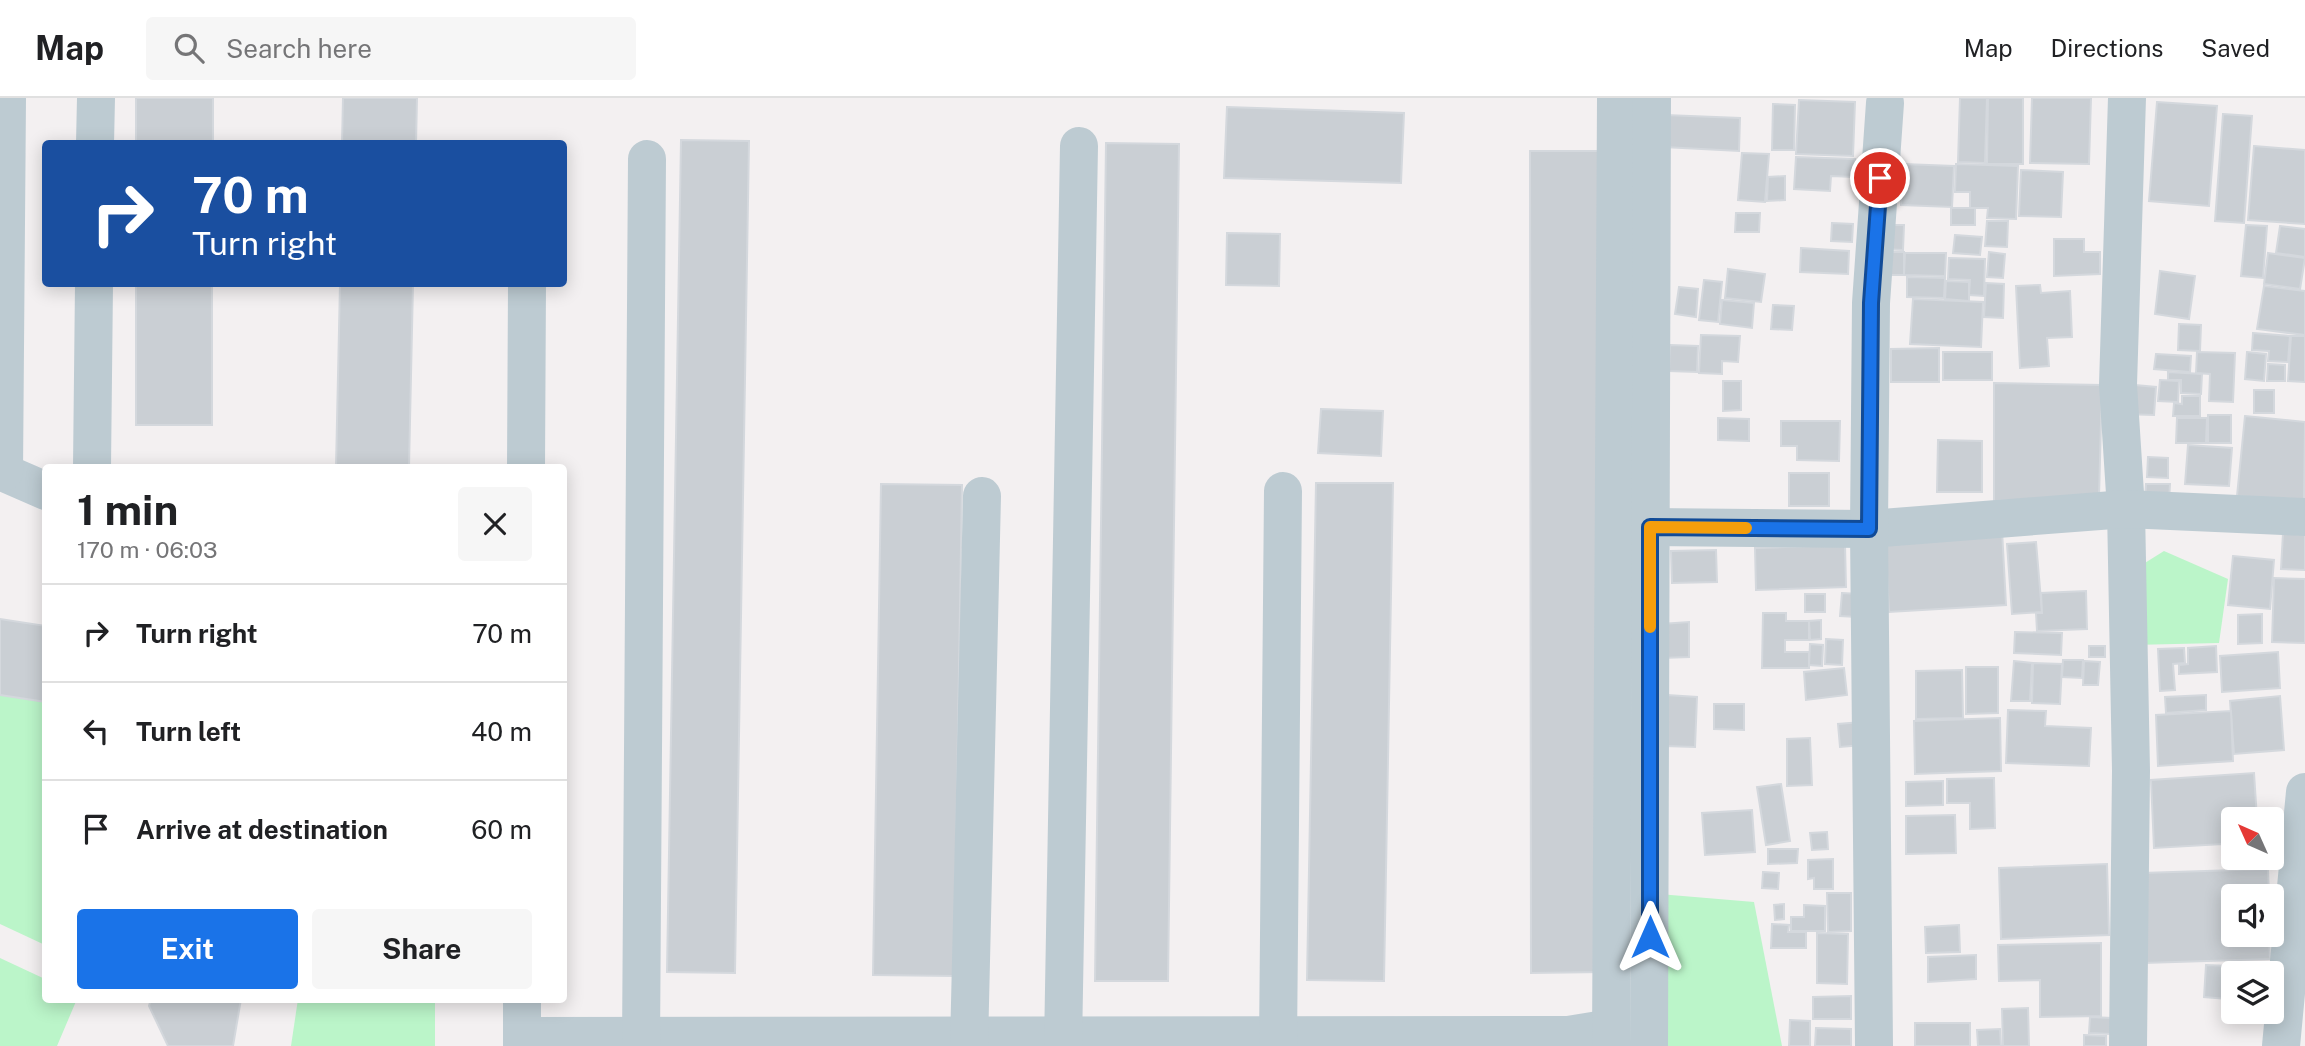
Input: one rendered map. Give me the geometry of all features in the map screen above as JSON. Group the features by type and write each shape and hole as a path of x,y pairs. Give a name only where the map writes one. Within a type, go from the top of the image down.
{"street":[{"path":"7,98 2,471 42,489"},
{"path":"95,140 96,98"},
{"path":"1649,1046 1652,98"},
{"path":"2127,98 2118,385 2126,509 2131,771 2128,1046"},
{"path":"522,1027 641,1041 1278,1040 1568,1035 1611,1037 1616,99"},
{"path":"1874,1046 1869,529 1871,303 1885,103"},
{"path":"1063,1041 1079,146"},
{"path":"641,1041 647,159"},
{"path":"92,464 94,287"},
{"path":"526,464 527,287"},
{"path":"1278,1040 1283,491"},
{"path":"969,1041 982,496"},
{"path":"1650,527 1869,529 2126,509 2305,517"},
{"path":"2281,1046 2305,792"}],"green space":[{"path":"2164,551 2228,579 2219,643 2132,645 2132,571"},
{"path":"0,695 42,702 42,944 0,924"},
{"path":"1659,894 1754,902 1782,1046 1658,1046"},
{"path":"0,958 42,978 42,1003 75,1003 57,1046 0,1046"},
{"path":"297,1003 435,1003 435,1046 291,1046"}],"building":[{"path":"136,98 213,98 213,140 136,140"},
{"path":"343,98 417,98 416,140 342,140"},
{"path":"1960,98 1987,98 1985,163 1958,162"},
{"path":"1988,98 2023,98 2023,164 1987,164"},
{"path":"2032,98 2091,98 2089,164 2030,163"},
{"path":"1799,100 1855,102 1853,156 1796,154"},
{"path":"2157,102 2217,106 2209,206 2149,201"},
{"path":"1773,104 1795,105 1794,150 1772,150"},
{"path":"1227,107 1404,113 1401,183 1224,178"},
{"path":"2223,114 2252,116 2244,223 2215,221"},
{"path":"1665,115 1740,118 1739,151 1664,147"},
{"path":"681,140 749,141 735,973 667,972"},
{"path":"1106,143 1179,144 1168,981 1095,981"},
{"path":"2254,146 2305,150 2305,224 2248,220"},
{"path":"1530,151 1602,151 1603,972 1531,973"},
{"path":"1742,153 1769,154 1765,202 1738,200"},
{"path":"1796,157 1855,159 1854,177 1831,176 1830,191 1794,189"},
{"path":"1903,164 1954,166 1952,207 1901,205"},
{"path":"1956,164 2018,166 2016,219 1987,218 1988,208 1970,208 1970,192 1955,192"},
{"path":"2021,170 2063,172 2061,217 2019,216"},
{"path":"1785,176 1785,200 1767,201 1768,177"},
{"path":"1951,208 1975,208 1975,225 1951,225"},
{"path":"1736,213 1760,213 1759,232 1735,232"},
{"path":"1987,221 2008,221 2007,247 1985,246"},
{"path":"1832,223 1853,224 1852,242 1831,241"},
{"path":"1882,225 1904,225 1903,250 1882,249"},
{"path":"2246,225 2267,226 2263,278 2241,276"},
{"path":"2280,226 2305,229 2305,257 2276,253"},
{"path":"1227,233 1280,234 1279,286 1226,285"},
{"path":"1955,235 1982,237 1980,255 1953,253"},
{"path":"2054,239 2084,239 2084,252 2100,252 2100,274 2054,276"},
{"path":"1801,248 1849,251 1848,274 1800,272"},
{"path":"1885,252 1904,252 1904,275 1885,275"},
{"path":"1989,252 2005,254 2003,278 1987,277"},
{"path":"1905,253 1946,253 1945,276 1904,275"},
{"path":"2268,253 2305,258 2300,289 2264,284"},
{"path":"1949,258 1985,259 1984,296 1969,295 1970,280 1948,279"},
{"path":"1728,269 1765,274 1761,302 1725,298"},
{"path":"2160,271 2195,276 2189,319 2155,314"},
{"path":"1907,277 1945,278 1944,298 1907,297"},
{"path":"1704,280 1722,282 1718,322 1699,320"},
{"path":"1946,281 1969,282 1969,301 1945,299"},
{"path":"1986,283 2004,284 2003,318 1984,317"},
{"path":"2040,285 2041,293 2070,291 2072,337 2047,338 2049,366 2020,368 2016,286"},
{"path":"2264,286 2305,291 2305,335 2257,329"},
{"path":"136,287 212,287 212,425 136,425"},
{"path":"340,287 413,287 409,464 336,464"},
{"path":"1679,287 1698,289 1696,317 1675,314"},
{"path":"1913,299 1983,302 1981,347 1910,344"},
{"path":"1722,300 1754,303 1752,328 1720,324"},
{"path":"1773,305 1794,306 1792,330 1771,329"},
{"path":"2179,324 2201,325 2200,351 2178,350"},
{"path":"2253,333 2290,336 2288,362 2268,361 2269,351 2252,350"},
{"path":"1701,335 1740,336 1738,362 1722,361 1722,374 1699,373"},
{"path":"2291,336 2305,336 2305,382 2288,381"},
{"path":"1670,345 1698,346 1697,372 1669,371"},
{"path":"1939,348 1939,382 1891,382 1891,349"},
{"path":"1943,352 1992,352 1992,380 1943,380"},
{"path":"2197,352 2235,353 2233,402 2209,401 2210,374 2196,373"},
{"path":"2247,352 2266,354 2264,381 2245,379"},
{"path":"2156,354 2191,356 2190,372 2154,369"},
{"path":"2268,364 2285,365 2285,381 2267,381"},
{"path":"2168,372 2202,374 2201,394 2181,393 2181,380 2168,380"},
{"path":"2160,380 2179,381 2178,402 2158,401"},
{"path":"1723,381 1741,381 1741,410 1723,411"},
{"path":"1994,383 2102,385 2099,497 1994,501"},
{"path":"2124,384 2156,387 2154,415 2122,414"},
{"path":"2254,390 2274,390 2274,413 2254,413"},
{"path":"2182,396 2200,396 2200,416 2173,416 2174,403 2182,404"},
{"path":"1321,409 1383,411 1381,456 1318,453"},
{"path":"2208,415 2231,415 2231,443 2208,443"},
{"path":"2245,416 2305,422 2304,502 2237,496"},
{"path":"1718,418 1749,419 1749,441 1718,440"},
{"path":"2177,418 2207,418 2206,443 2176,443"},
{"path":"1781,421 1840,421 1839,461 1797,460 1797,446 1781,446"},
{"path":"1938,440 1982,441 1982,492 1937,492"},
{"path":"2188,445 2232,448 2229,486 2185,484"},
{"path":"2148,457 2168,458 2168,478 2147,477"},
{"path":"1789,473 1829,473 1829,506 1789,506"},
{"path":"1316,483 1393,483 1384,981 1307,980"},
{"path":"881,484 962,485 954,976 873,975"},
{"path":"2146,484 2170,484 2169,502 2145,501"},
{"path":"2002,530 2006,605 1889,612 1885,537"},
{"path":"2283,533 2305,535 2305,570 2281,569"},
{"path":"2036,542 2042,612 2012,614 2007,544"},
{"path":"1845,545 1846,587 1756,590 1755,548"},
{"path":"1716,550 1717,582 1672,583 1671,551"},
{"path":"2233,556 2274,560 2270,609 2228,605"},
{"path":"2274,578 2305,579 2305,643 2272,642"},
{"path":"2086,591 2087,629 2037,631 2036,613 2042,613 2041,593"},
{"path":"1842,593 1859,594 1857,617 1840,616"},
{"path":"1805,594 1825,594 1825,612 1805,612"},
{"path":"1763,613 1786,613 1786,621 1809,621 1809,640 1785,640 1785,652 1809,652 1809,668 1762,668"},
{"path":"2262,614 2262,643 2238,644 2238,615"},
{"path":"0,619 42,625 42,701 0,695"},
{"path":"1821,620 1821,639 1810,640 1809,621"},
{"path":"1689,622 1689,657 1662,658 1661,624"},
{"path":"2015,632 2062,633 2061,655 2014,653"},
{"path":"1826,639 1843,640 1842,665 1825,664"},
{"path":"1810,644 1823,645 1822,666 1809,665"},
{"path":"2089,646 2105,646 2105,657 2089,657"},
{"path":"2216,646 2217,672 2179,674 2179,665 2188,664 2188,648"},
{"path":"2184,648 2185,663 2173,664 2175,690 2160,691 2158,649"},
{"path":"2278,652 2280,688 2222,692 2220,656"},
{"path":"2063,660 2083,660 2082,678 2062,677"},
{"path":"2014,661 2032,663 2030,701 2011,701"},
{"path":"2084,661 2100,662 2098,685 2083,685"},
{"path":"2033,663 2062,664 2060,704 2032,703"},
{"path":"1966,667 1998,667 1998,713 1966,714"},
{"path":"1844,668 1847,695 1806,700 1804,672"},
{"path":"1962,670 1963,718 1916,719 1916,671"},
{"path":"1667,695 1697,697 1695,747 1665,746"},
{"path":"2206,695 2206,710 2166,713 2165,697"},
{"path":"2280,696 2284,750 2234,754 2230,701"},
{"path":"1714,704 1744,704 1744,730 1714,729"},
{"path":"2008,710 2046,711 2045,726 2091,728 2089,766 2006,763"},
{"path":"2231,711 2233,761 2158,766 2156,715"},
{"path":"2000,718 2001,771 1915,774 1914,721"},
{"path":"1861,722 1862,745 1840,747 1838,724"},
{"path":"1810,738 1812,785 1787,786 1787,739"},
{"path":"2254,773 2256,807 2221,807 2221,844 2154,848 2151,780"},
{"path":"1994,778 1995,828 1970,829 1970,803 1947,803 1947,779"},
{"path":"1943,781 1943,805 1906,806 1906,782"},
{"path":"1781,784 1790,841 1766,845 1757,787"},
{"path":"1752,810 1755,852 1705,855 1702,813"},
{"path":"1955,815 1956,853 1906,854 1906,816"},
{"path":"1827,832 1828,849 1812,850 1810,833"},
{"path":"1768,849 1798,849 1797,863 1768,864"},
{"path":"1833,859 1833,889 1814,889 1814,878 1808,879 1808,860"},
{"path":"2107,864 2109,935 2001,939 1999,868"},
{"path":"2268,870 2269,884 2221,884 2221,947 2270,947 2270,959 2144,963 2142,873"},
{"path":"1763,872 1779,873 1778,889 1762,888"},
{"path":"1827,893 1851,893 1851,931 1828,932"},
{"path":"1784,904 1784,919 1775,920 1774,905"},
{"path":"1804,905 1825,906 1825,931 1791,931 1791,917 1804,917"},
{"path":"1772,924 1789,925 1788,932 1806,932 1806,948 1771,948"},
{"path":"1959,925 1960,952 1926,953 1925,927"},
{"path":"1817,933 1848,934 1847,984 1817,983"},
{"path":"2101,943 2101,1016 2040,1017 2040,980 1999,981 1998,945"},
{"path":"1976,955 1976,979 1928,982 1928,957"},
{"path":"2206,965 2221,966 2221,998 2204,997"},
{"path":"1851,996 1851,1019 1813,1019 1813,997"},
{"path":"150,1003 240,1003 233,1046 168,1046"},
{"path":"2028,1008 2029,1046 2003,1046 2002,1009"},
{"path":"2090,1017 2112,1018 2111,1034 2089,1033"},
{"path":"1790,1020 1810,1021 1810,1046 1789,1046"},
{"path":"1915,1023 1970,1023 1970,1046 1915,1046"},
{"path":"1816,1028 1851,1029 1851,1046 1815,1046"},
{"path":"2000,1029 2001,1046 1978,1046 1977,1030"},
{"path":"2084,1035 2106,1036 2106,1046 2084,1046"}],"slow traffic":[{"path":"1650,627 1650,527 1746,528"}],"route":[{"path":"1650,937 1650,527 1869,529 1871,303 1880,178"}]}
